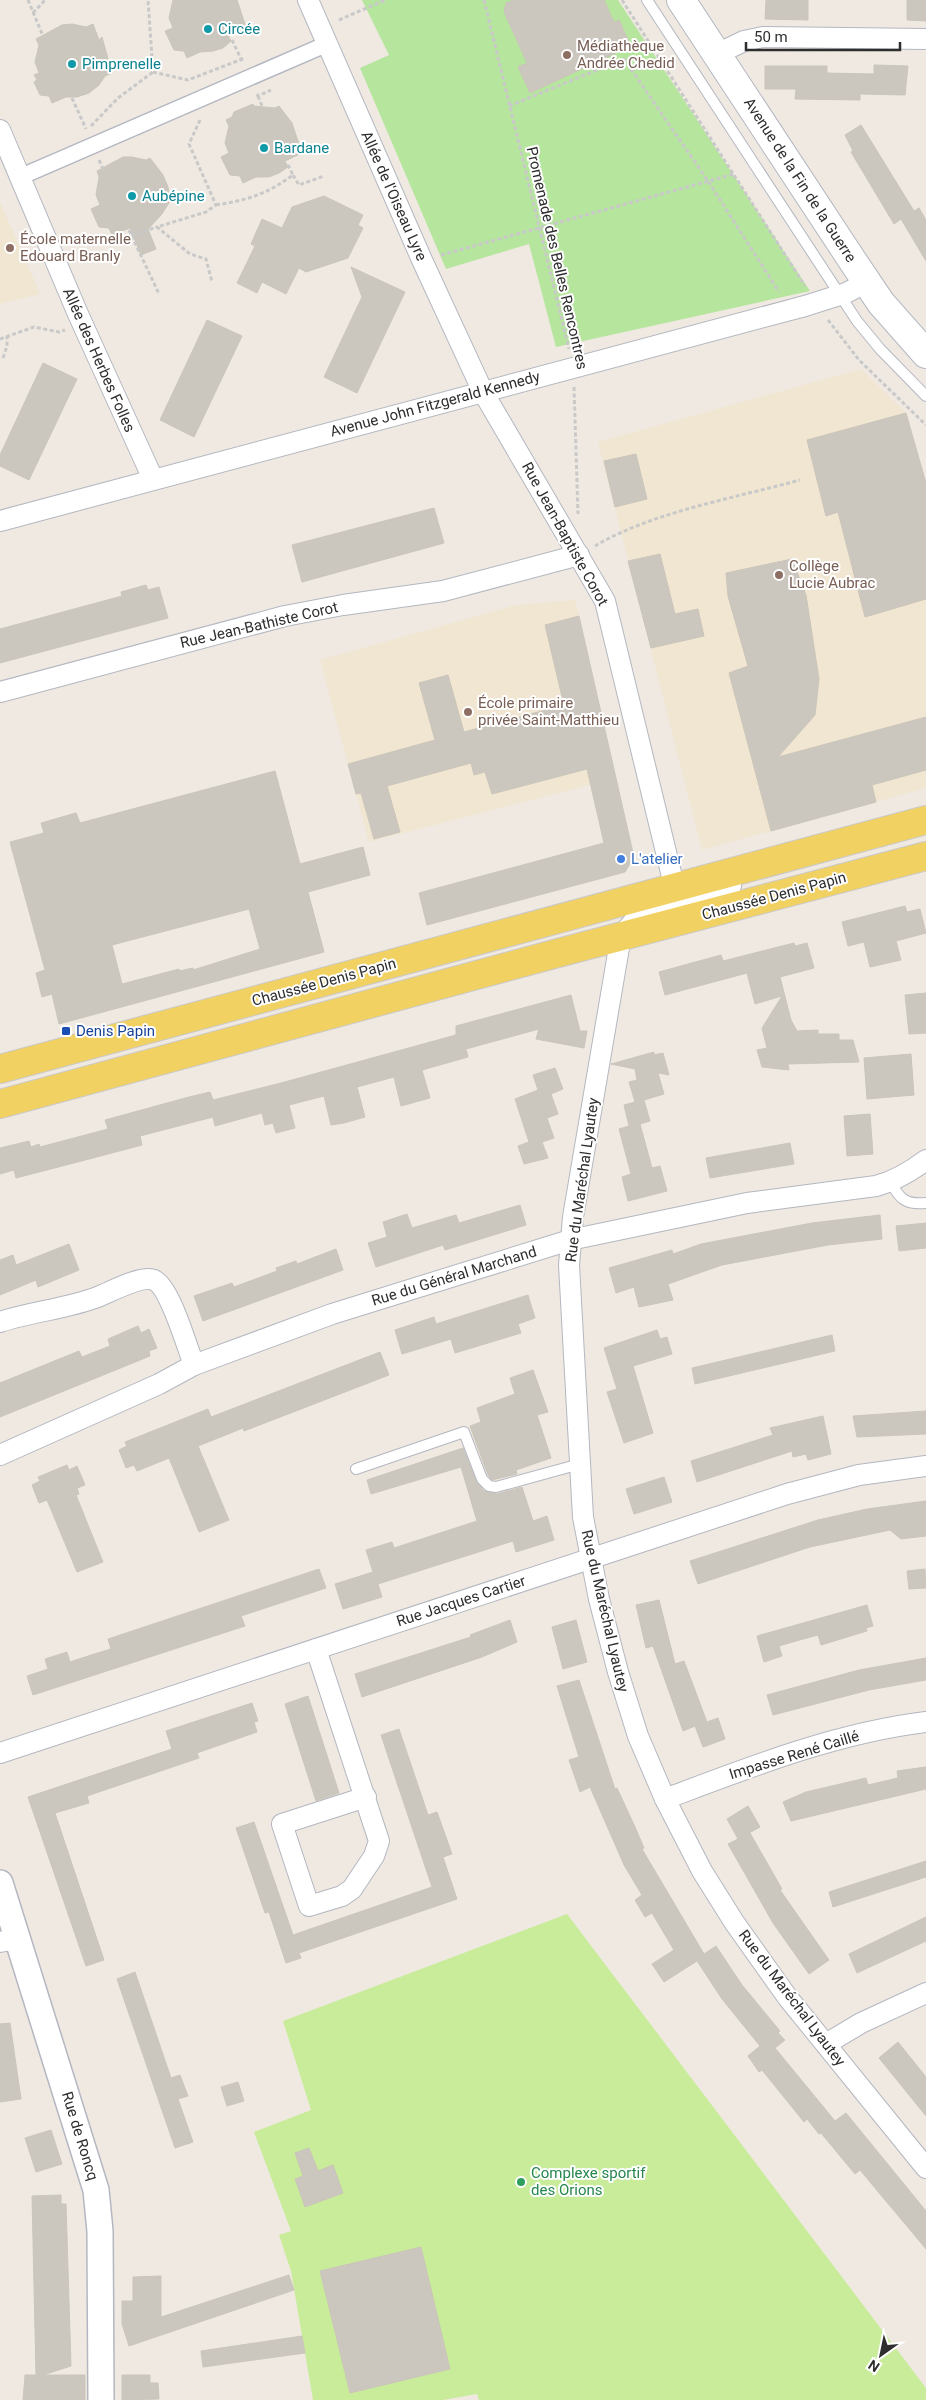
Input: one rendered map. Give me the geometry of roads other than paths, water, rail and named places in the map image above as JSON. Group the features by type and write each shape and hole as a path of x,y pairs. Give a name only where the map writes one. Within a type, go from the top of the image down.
{"main road":[{"name":"Avenue de la Fin de la Guerre","path":"681,0 881,303 926,354"},
{"name":"Chaussée Denis Papin","path":"0,1069 926,820"},
{"name":"Chaussée Denis Papin","path":"0,1104 621,936 926,856"}],"street":[{"name":"Allée de l'Oiseau Lyre","path":"308,0 422,260 483,392"},
{"path":"20,177 324,36"},
{"path":"717,54 744,41 763,37 926,39"},
{"name":"Allée des Herbes Folles","path":"0,130 82,324 153,480"},
{"name":"Avenue John Fitzgerald Kennedy","path":"0,521 790,310 840,295 867,282"},
{"name":"Rue Jean-Baptiste Corot","path":"483,392 600,590 609,614 675,889"},
{"name":"Rue Jean-Bathiste Corot","path":"0,692 275,618 343,605 443,591 579,555"},
{"name":"Chaussée Denis Papin","path":"621,936 634,921 655,908 761,878 824,848"},
{"name":"Chaussée Denis Papin","path":"454,982 508,955 612,926 628,915 647,896 656,882 666,851"},
{"name":"Rue du Maréchal Lyautey","path":"621,936 570,1240 569,1285 583,1518 590,1558 631,1714 666,1799 702,1871 734,1922 788,1998 926,2168"},
{"name":"Rue du Général Marchand","path":"0,1454 160,1384 194,1365 332,1314 570,1240 714,1208 891,1182 926,1160"},
{"path":"0,1322 89,1300 137,1281 154,1280 166,1293 194,1365"},
{"name":"Rue Jacques Cartier","path":"0,1753 811,1487 883,1470 926,1466"},
{"path":"316,1649 366,1797 378,1833 379,1841 374,1856 348,1893 309,1906 282,1824 366,1797"},
{"name":"Impasse René Caillé","path":"666,1799 799,1751 881,1729 926,1722"},
{"name":"Rue de Roncq","path":"0,1883 9,1941 96,2190 100,2231 101,2400"},
{"path":"826,2044 861,2023 926,1993"}],"lane":[{"path":"646,0 840,295 880,349 926,396"},
{"path":"891,1182 898,1196 904,1200 926,1203"},
{"path":"356,1469 464,1432 482,1479 489,1486 496,1487 580,1464"}],"place":[{"name":"Circée","path":"208,29"},
{"name":"Médiathèque Andrée Chedid","path":"567,55"},
{"name":"Pimprenelle","path":"72,64"},
{"name":"Bardane","path":"264,148"},
{"name":"Aubépine","path":"132,196"},
{"name":"École maternelle Edouard Branly","path":"10,248"},
{"name":"Collège Lucie Aubrac","path":"779,575"},
{"name":"École primaire privée Saint-Matthieu","path":"468,712"},
{"name":"L'atelier","path":"621,859"},
{"name":"Denis Papin","path":"66,1031"},
{"name":"Complexe sportif des Orions","path":"521,2182"}]}
